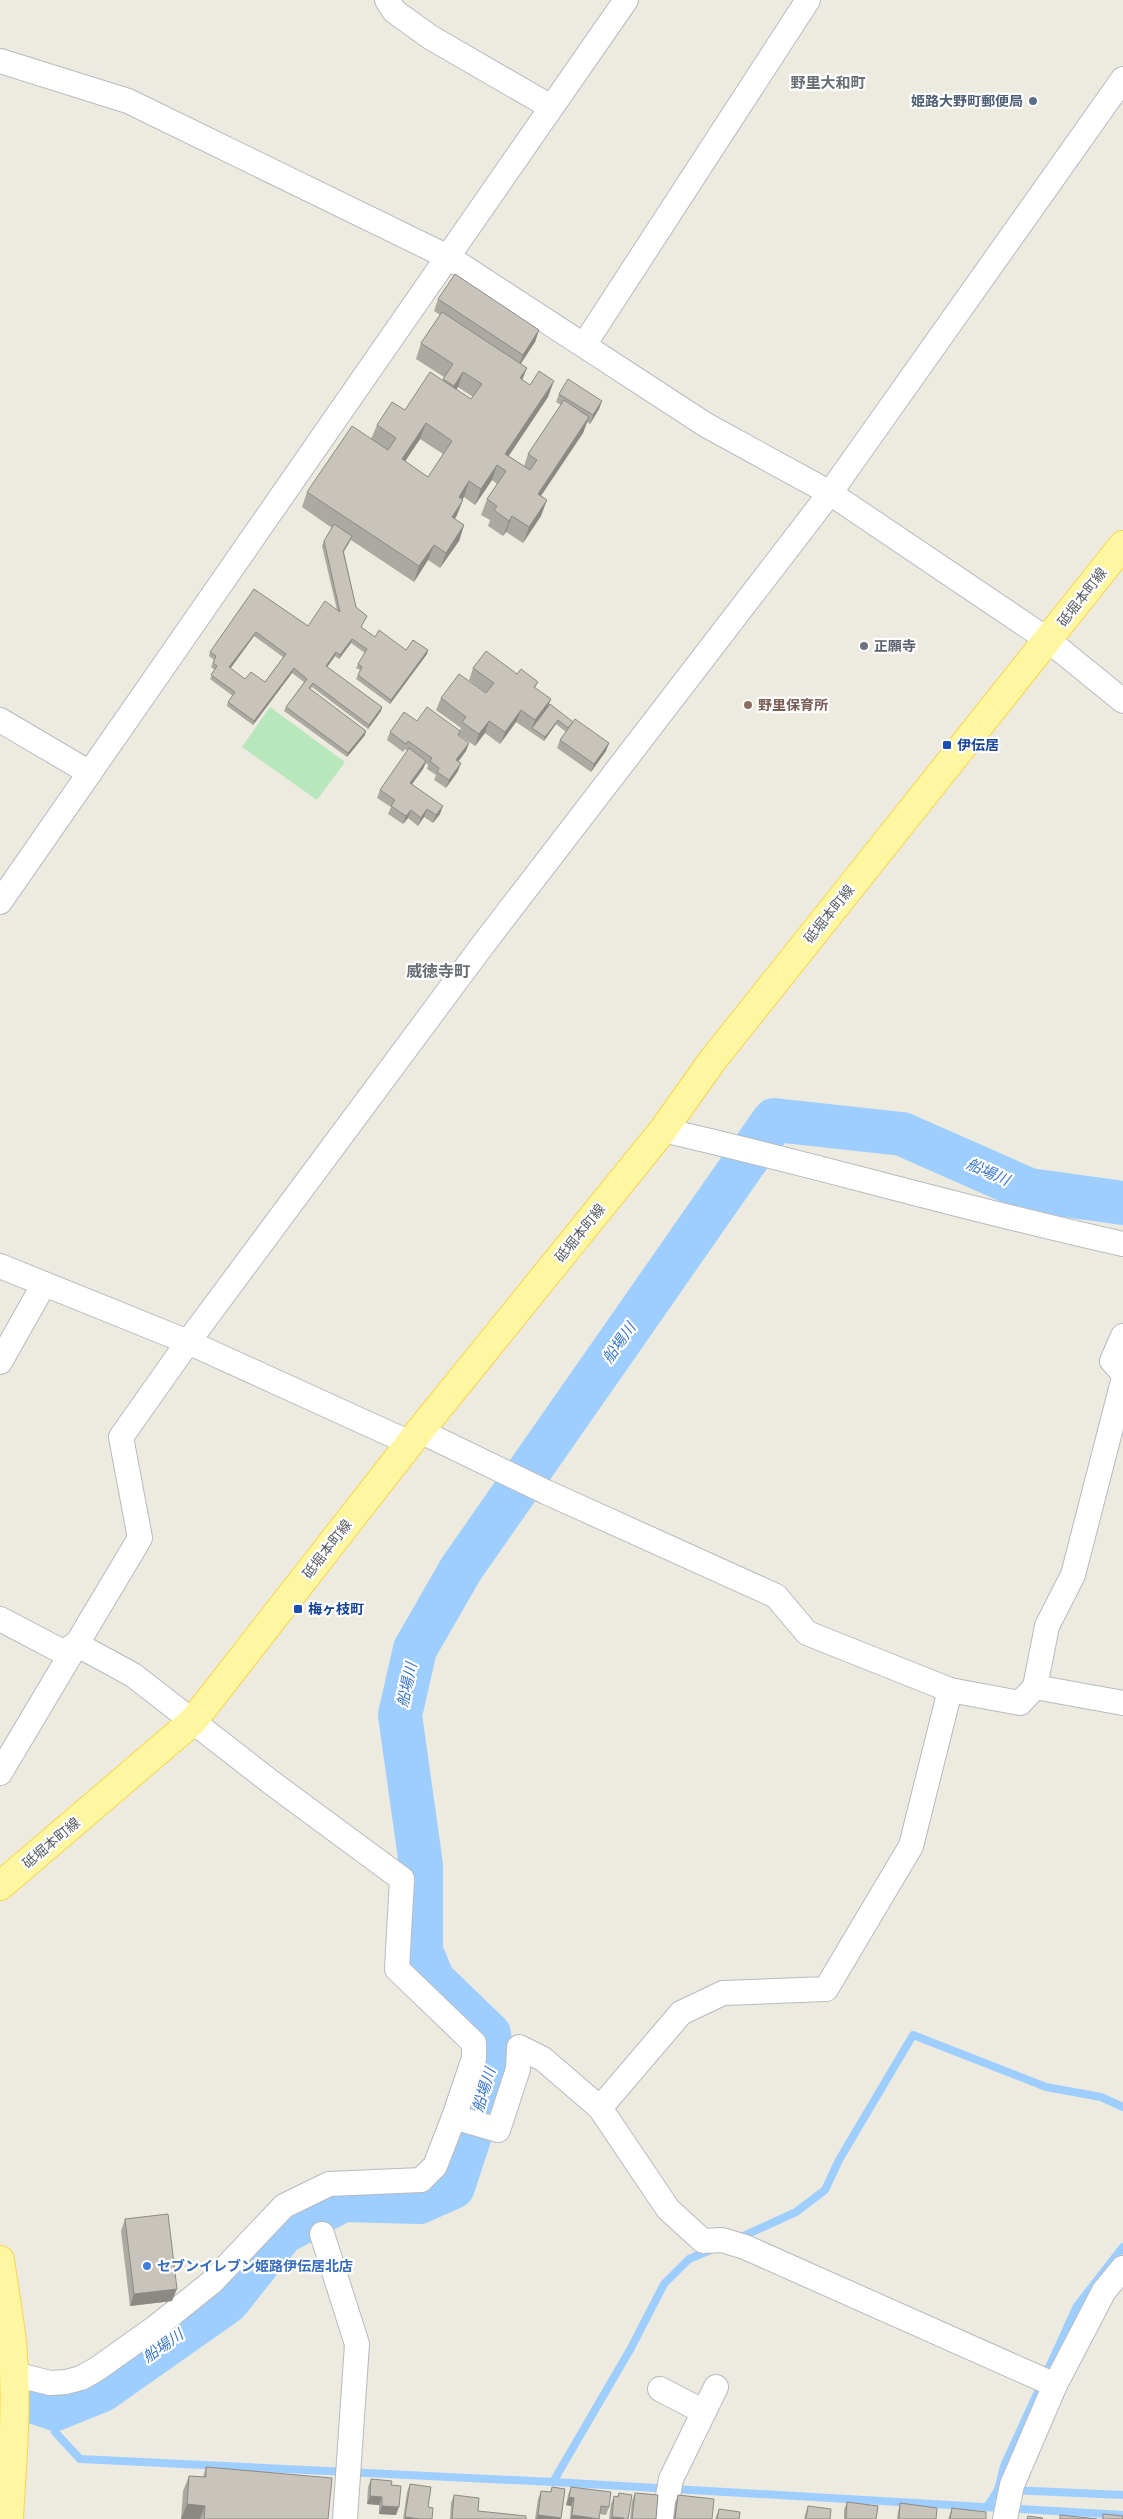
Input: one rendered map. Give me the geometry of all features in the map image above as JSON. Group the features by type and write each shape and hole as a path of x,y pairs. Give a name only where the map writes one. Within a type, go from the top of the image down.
{"main road":[{"name":"砥堀本町線","path":"0,1886 193,1721 415,1437 663,1130 712,1061 1123,545"},
{"path":"0,2260 12,2344 14,2379 10,2418 9,2519"}],"street":[{"path":"386,0 394,11 430,37 551,107"},
{"path":"0,902 626,0"},
{"path":"584,346 808,0"},
{"path":"0,61 128,101 448,257 706,425 830,493 1048,640 1123,701"},
{"path":"0,1772 140,1538 121,1437 188,1342 482,946 830,493 1123,79"},
{"path":"0,720 90,773"},
{"path":"663,1130 736,1146 770,1157 1052,1229 1123,1244"},
{"path":"0,1266 514,1476 776,1596 807,1633 950,1690 1020,1703 1035,1687 1047,1626 1073,1575 1123,1381"},
{"path":"0,1362 44,1284"},
{"path":"1123,1336 1112,1361 1123,1373"},
{"path":"0,1619 63,1652 76,1644"},
{"path":"14,2379 66,2382 81,2378 97,2369 156,2327 212,2282 284,2206 329,2184 421,2180 435,2166 474,2058 474,2043 397,1968 402,1878 272,1783 133,1675 76,1644"},
{"path":"1035,1687 1123,1704"},
{"path":"600,2108 681,2013 723,1992 826,1989 911,1846 950,1690"},
{"path":"454,2117 498,2130 518,2069 519,2047 543,2059 600,2108 668,2209 703,2241 722,2240 745,2247 1054,2385"},
{"path":"322,2234 357,2344 346,2519"},
{"path":"1005,2519 1012,2485 1054,2385 1104,2291 1123,2268"},
{"path":"668,2499 716,2387"},
{"path":"660,2389 704,2412"}],"green space":[{"path":"270,707 345,762 317,800 242,747"}],"building":[{"path":"455,274 539,330 523,355 438,299"},
{"path":"442,312 527,368 520,378 530,385 539,371 554,381 505,454 530,470 537,460 528,454 564,400 589,417 538,494 547,500 529,527 512,516 509,521 494,510 497,506 487,499 506,471 497,465 481,489 469,481 459,497 463,500 452,517 464,525 446,553 434,545 419,566 307,492 352,426 388,450 396,438 377,425 392,402 405,410 430,372 471,399 482,384 463,372 454,386 443,379 453,364 421,343","holes":["426,423 452,441 428,477 402,459"]},
{"path":"568,379 602,401 593,415 559,394"},
{"path":"334,524 352,536 343,551 356,607 367,616 361,627 375,637 379,630 406,650 413,640 428,650 391,700 358,675 362,667 358,664 367,649 352,639 340,655 336,652 326,666 382,707 369,725 313,683 309,688 366,731 348,753 286,707 307,679 294,668 254,721 228,702 235,692 211,675 217,666 213,663 216,656 210,652 254,589 308,626 325,601 340,612 324,541","holes":["256,632 286,654 265,682 251,672 245,679 229,667"]},
{"path":"486,651 517,674 521,669 538,682 534,687 551,699 535,720 521,710 505,732 489,721 479,734 462,722 466,717 441,698 459,674 486,693 494,683 473,668"},
{"path":"550,704 573,722 568,728 558,720 545,737 532,728"},
{"path":"427,707 460,731 458,735 469,743 456,760 461,763 449,780 437,772 439,768 430,761 432,758 408,741 406,744 390,732 404,712 417,721"},
{"path":"575,719 609,743 594,764 560,740"},
{"path":"409,748 426,761 410,783 443,806 436,815 427,809 421,818 411,810 406,816 391,806 395,800 380,790"},
{"name":"セブンイレブン姫路伊伝居北店","path":"168,2214 177,2289 134,2294 125,2219"},
{"path":"206,2467 332,2478 328,2519 204,2519 205,2506 187,2504 189,2476 206,2477"},
{"path":"371,2479 392,2481 391,2485 401,2486 399,2507 382,2506 382,2497 370,2496"},
{"path":"410,2484 431,2487 428,2507 433,2508 432,2519 405,2517"},
{"path":"552,2487 565,2489 561,2518 538,2515 541,2491 551,2492"},
{"path":"571,2487 611,2492 609,2507 601,2506 599,2519 572,2515 574,2498 569,2497"},
{"path":"619,2493 632,2495 628,2519 612,2517 614,2496 618,2497"},
{"path":"635,2493 658,2495 656,2519 632,2519"},
{"path":"454,2495 479,2498 478,2511 526,2516 526,2519 452,2519"},
{"path":"678,2495 714,2499 712,2519 675,2519"},
{"path":"847,2502 878,2506 876,2519 846,2519"},
{"path":"900,2503 937,2508 936,2519 899,2519"},
{"path":"808,2506 831,2509 830,2519 806,2519"},
{"path":"952,2508 986,2512 986,2519 950,2519"},
{"path":"719,2509 740,2512 739,2519 717,2519"},
{"path":"1103,2514 1123,2516 1123,2519 1103,2519"},
{"path":"1060,2515 1097,2519 1060,2519"},
{"path":"1028,2516 1043,2518 1027,2519"}],"waterway":[{"name":"船場川","path":"0,2390 55,2409 102,2390 227,2302 282,2233 343,2200 419,2202 453,2187 493,2065 489,2034 433,1980 421,1951 421,1865 400,1715 415,1649 461,1569 774,1120 902,1134 1029,1190 1123,1203"},
{"path":"737,2239 796,2212 825,2190 839,2160 913,2035 1046,2087 1101,2097 1123,2107"},
{"path":"987,2507 998,2490 1004,2466 1077,2306 1123,2247"},
{"path":"553,2482 631,2348 664,2284 689,2259 713,2249"},
{"path":"55,2409 55,2432 80,2459 553,2482 1123,2515"},
{"path":"1013,2490 1123,2495"}],"place":[{"name":"姫路大野町郵便局","path":"1033,101"},
{"name":"正願寺","path":"864,646"},
{"name":"野里保育所","path":"748,705"},
{"name":"伊伝居","path":"947,745"},
{"name":"梅ヶ枝町","path":"298,1609"},
{"name":"セブンイレブン姫路伊伝居北店","path":"147,2266"}],"district":[{"name":"野里大和町","path":"828,83"},
{"name":"威徳寺町","path":"438,971"}]}
